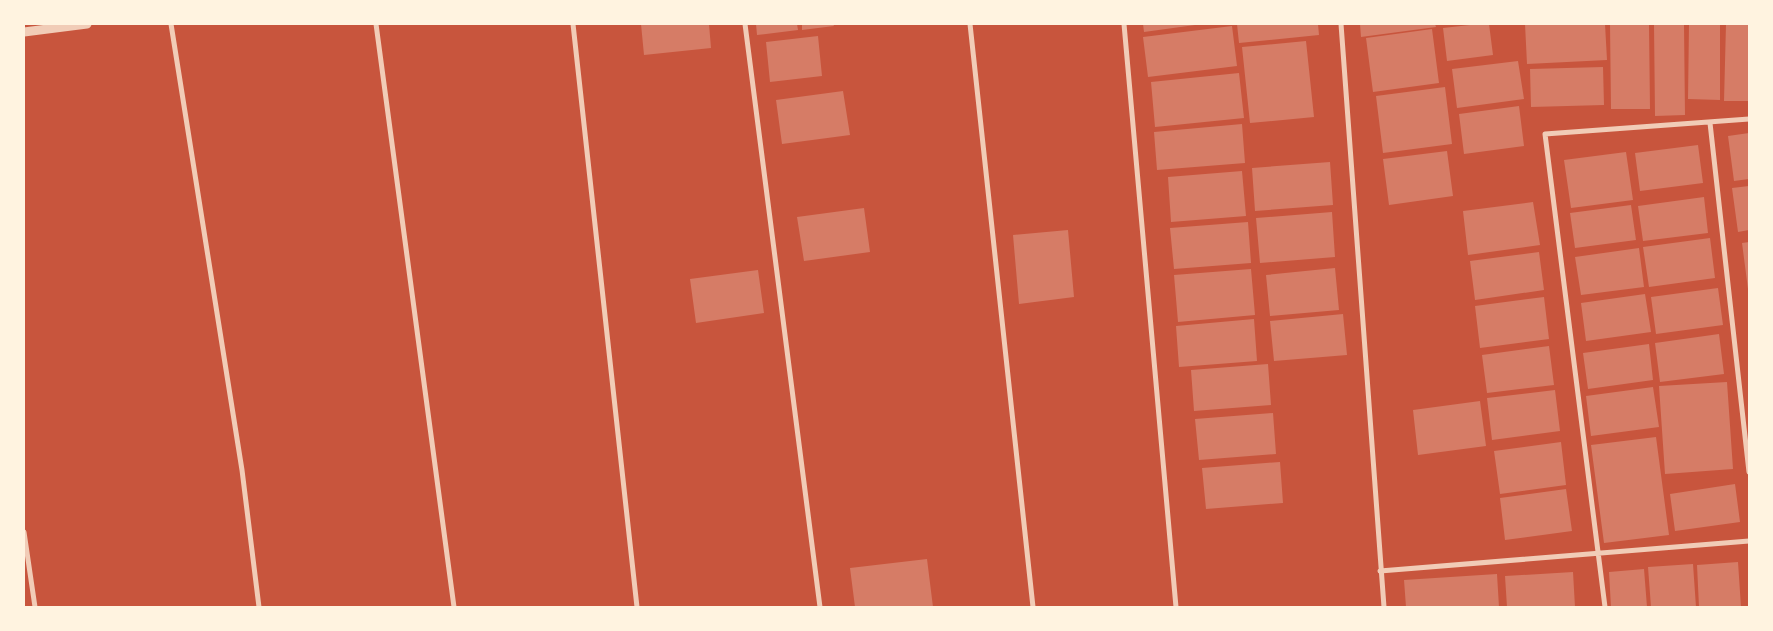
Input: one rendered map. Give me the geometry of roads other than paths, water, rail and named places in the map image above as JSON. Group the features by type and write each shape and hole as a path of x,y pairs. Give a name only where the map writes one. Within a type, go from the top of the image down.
{"street":[{"path":"24,32 87,24"},
{"path":"171,24 242,470 259,607"},
{"path":"376,24 454,607"},
{"path":"573,24 637,607"},
{"path":"745,24 820,607"},
{"path":"970,24 1033,607"},
{"path":"1124,24 1176,607"},
{"path":"1341,24 1384,607"},
{"path":"1605,607 1545,134 1749,119"},
{"path":"1710,123 1749,472"},
{"path":"24,532 35,607"},
{"path":"1380,571 1749,541"}]}
